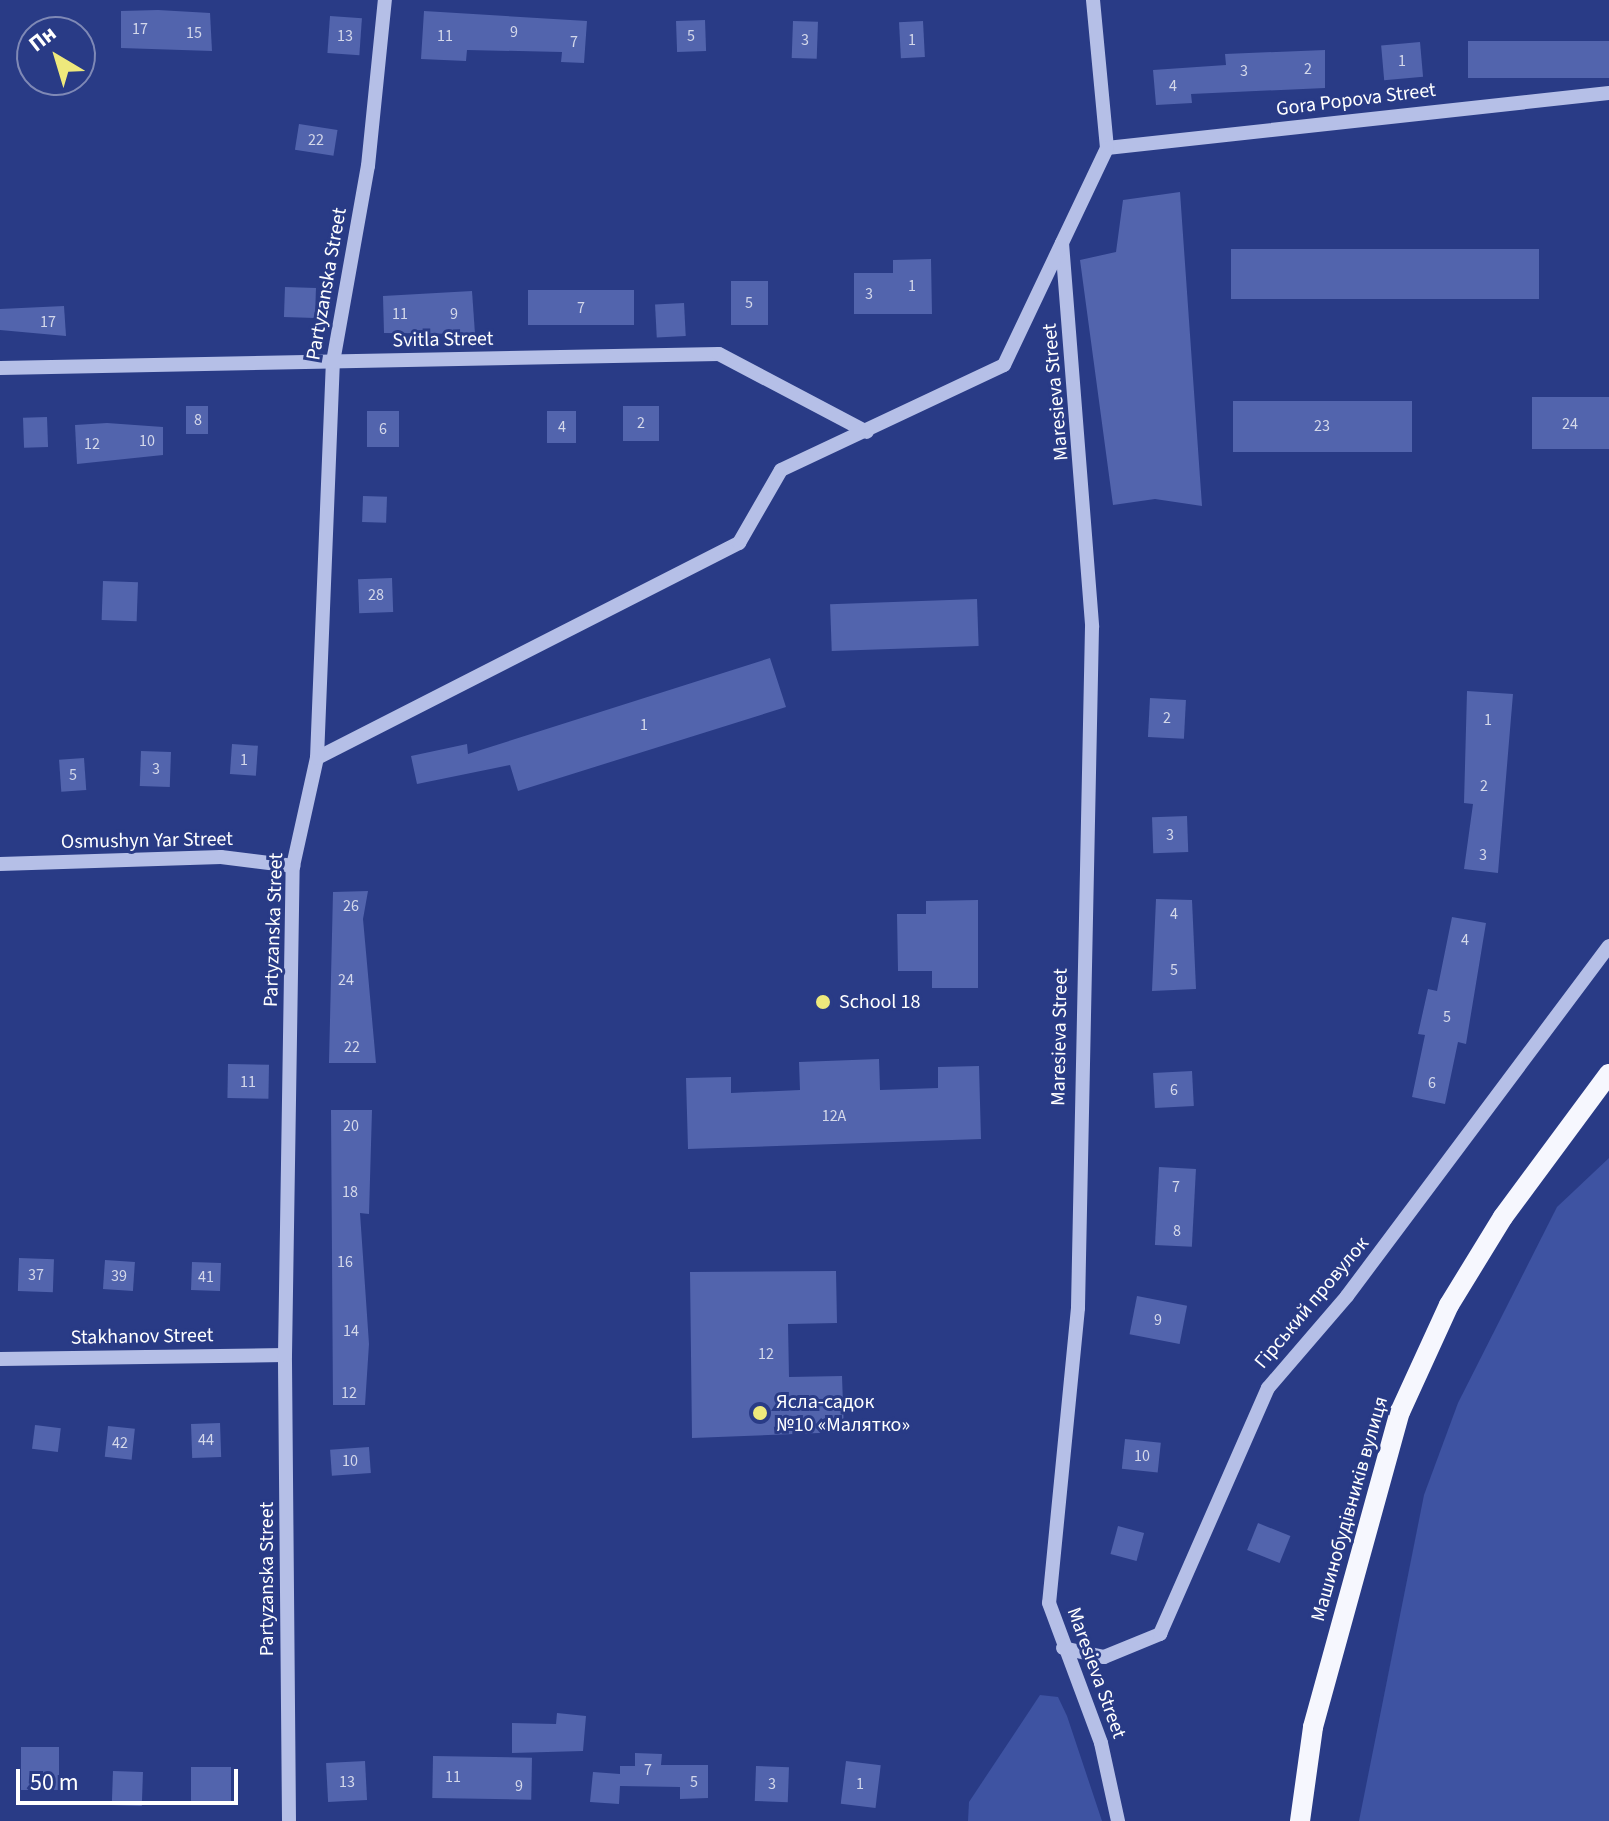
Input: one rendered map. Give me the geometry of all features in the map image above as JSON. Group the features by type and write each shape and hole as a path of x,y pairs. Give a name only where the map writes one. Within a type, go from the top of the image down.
{"main road":[{"name":"Машинобудівників вулиця","path":"1300,1821 1313,1727 1400,1412 1449,1305 1495,1230 1609,1074"}],"street":[{"name":"Partyzanska Street","path":"289,1821 285,1355 293,866 317,758 333,362 368,166 385,0"},
{"path":"317,758 739,543 781,470 1004,365 1107,148 1093,0"},
{"name":"Gora Popova Street","path":"1107,148 1609,93"},
{"name":"Maresieva Street","path":"1062,243 1092,627 1078,1308 1049,1603 1063,1648 1101,1743 1118,1821"},
{"name":"Svitla Street","path":"0,368 719,354 867,432"},
{"name":"Osmushyn Yar Street","path":"0,864 221,857 293,866"},
{"name":"Гірський провулок","path":"1063,1648 1104,1657 1160,1634 1268,1388 1347,1296 1609,946"},
{"name":"Stakhanov Street","path":"0,1359 285,1355"}],"shaded area":[{"path":"1609,1158 1609,1821 1359,1821 1424,1495 1458,1403 1557,1207"},
{"path":"1040,1695 1058,1697 1102,1821 968,1821 969,1802"}],"building":[{"path":"121,11 210,13 212,51 121,48"},
{"path":"424,11 587,21 584,63 561,62 562,52 467,50 466,61 421,59"},
{"path":"330,16 362,18 359,55 327,53"},
{"path":"705,20 706,51 677,52 676,21"},
{"path":"793,21 818,22 817,59 792,58"},
{"path":"923,21 925,57 901,58 899,22"},
{"path":"1468,41 1609,41 1609,78 1468,78"},
{"path":"1420,42 1423,77 1384,80 1381,45"},
{"path":"1325,50 1325,88 1191,94 1192,103 1156,105 1153,70 1226,65 1225,54"},
{"path":"299,124 338,130 333,156 295,150"},
{"path":"1180,192 1202,506 1155,499 1113,505 1080,260 1116,252 1123,200"},
{"path":"1231,249 1539,249 1539,299 1231,299"},
{"path":"931,259 932,314 854,314 854,273 893,273 893,260"},
{"path":"731,281 768,281 768,325 731,325"},
{"path":"285,287 316,288 315,318 284,317"},
{"path":"528,290 634,290 634,325 528,325"},
{"path":"472,291 475,334 384,333 383,296"},
{"path":"684,303 686,336 657,337 655,305"},
{"path":"64,306 66,336 0,330 0,309"},
{"path":"1532,397 1609,397 1609,449 1532,449"},
{"path":"1233,401 1412,401 1412,452 1233,452"},
{"path":"186,406 208,406 208,434 186,434"},
{"path":"623,406 659,406 659,441 623,441"},
{"path":"367,411 399,411 399,447 367,447"},
{"path":"547,411 576,411 576,443 547,443"},
{"path":"47,417 48,447 24,448 23,418"},
{"path":"107,423 163,427 163,455 77,464 75,425"},
{"path":"363,496 387,497 386,523 362,522"},
{"path":"392,578 393,612 359,613 358,579"},
{"path":"103,581 138,582 137,621 102,620"},
{"path":"977,599 979,646 832,651 830,604"},
{"path":"770,658 786,707 518,791 510,765 417,784 411,756 467,744 468,754"},
{"path":"1467,691 1513,694 1498,873 1464,869 1473,804 1464,803"},
{"path":"1150,698 1186,700 1184,739 1148,737"},
{"path":"232,744 258,746 256,776 230,774"},
{"path":"141,751 171,752 170,787 140,786"},
{"path":"84,758 86,790 61,792 59,760"},
{"path":"1187,816 1188,852 1153,853 1152,817"},
{"path":"368,891 363,919 376,1063 329,1063 333,892"},
{"path":"1156,899 1192,900 1196,989 1152,991"},
{"path":"978,900 978,988 932,988 932,971 898,971 897,914 926,914 926,901"},
{"path":"1452,917 1486,923 1466,1044 1458,1042 1445,1104 1412,1097 1425,1035 1418,1034 1428,989 1437,991"},
{"path":"879,1059 880,1090 938,1088 938,1067 979,1066 981,1139 688,1149 686,1078 731,1077 731,1093 800,1090 799,1062"},
{"path":"228,1064 269,1065 268,1099 227,1098"},
{"path":"1192,1071 1194,1106 1155,1108 1153,1073"},
{"path":"331,1110 372,1110 369,1214 360,1213 369,1344 365,1405 333,1405"},
{"path":"1159,1167 1196,1169 1192,1247 1155,1245"},
{"path":"19,1258 54,1259 53,1292 18,1291"},
{"path":"105,1260 135,1262 133,1291 103,1289"},
{"path":"192,1262 221,1263 220,1291 191,1290"},
{"path":"836,1271 837,1323 788,1324 789,1377 842,1376 844,1432 692,1438 690,1272"},
{"path":"1137,1296 1187,1306 1180,1344 1130,1334"},
{"path":"220,1423 221,1457 192,1458 191,1424"},
{"path":"35,1425 61,1428 58,1452 32,1449"},
{"path":"108,1426 135,1429 132,1460 105,1457"},
{"path":"1125,1439 1161,1443 1158,1473 1122,1469"},
{"path":"369,1447 371,1473 332,1476 330,1450"},
{"path":"1258,1523 1290,1536 1280,1563 1247,1550"},
{"path":"1118,1526 1144,1533 1137,1561 1110,1554"},
{"path":"557,1713 586,1716 583,1751 512,1753 512,1723 556,1724"},
{"path":"21,1747 59,1747 59,1790 21,1790"},
{"path":"635,1753 662,1754 661,1765 708,1765 708,1798 680,1799 680,1787 620,1786 619,1804 590,1802 593,1772 620,1774 620,1766 635,1766"},
{"path":"433,1756 532,1758 531,1800 432,1798"},
{"path":"365,1761 367,1800 328,1802 326,1763"},
{"path":"846,1761 881,1765 875,1808 841,1804"},
{"path":"756,1766 789,1767 788,1802 755,1801"},
{"path":"191,1767 231,1767 231,1803 191,1803"},
{"path":"113,1771 143,1772 142,1806 112,1805"}],"place":[{"name":"School 18","path":"823,1002"},
{"name":"Ясла-садок №10 «Малятко»","path":"760,1413"}]}
